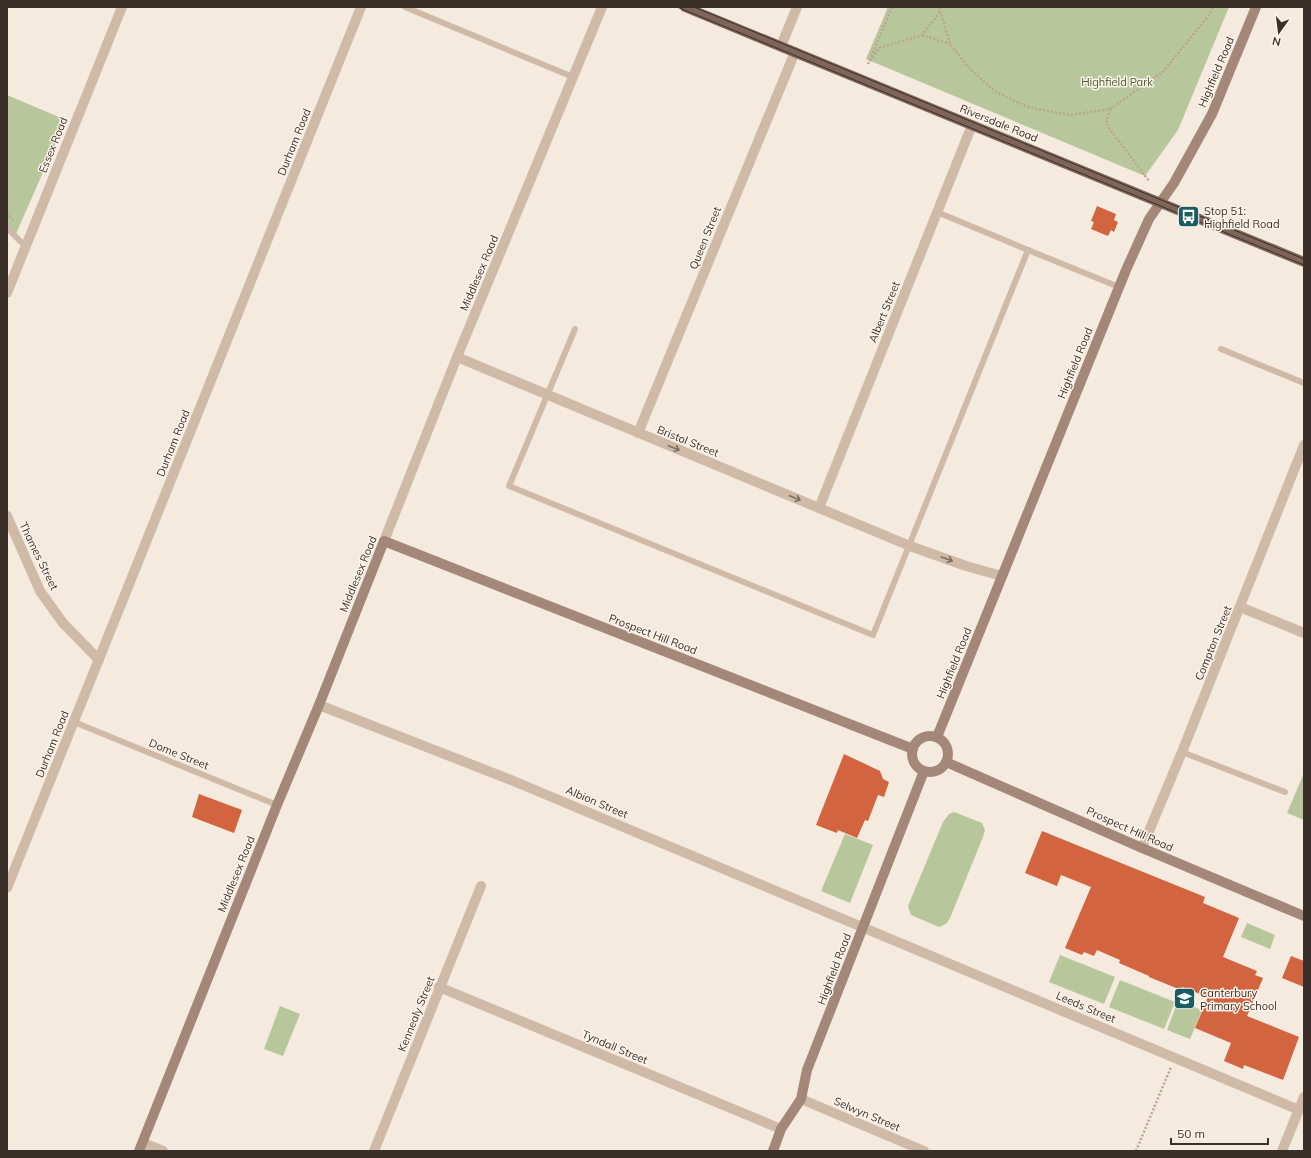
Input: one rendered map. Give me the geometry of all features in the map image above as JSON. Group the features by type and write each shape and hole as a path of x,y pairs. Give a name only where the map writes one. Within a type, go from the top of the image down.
{"main road":[{"name":"Riversdale Road","path":"686,7 1304,262"}],"street":[{"name":"Essex Road","path":"7,293 122,7"},
{"name":"Durham Road","path":"7,888 361,7"},
{"path":"781,46 797,7"},
{"name":"Highfield Road","path":"937,737 1119,287 1149,219 1161,203 1194,149 1212,114 1256,7"},
{"name":"Middlesex Road","path":"141,1147 457,358 602,8"},
{"name":"Queen Street","path":"638,433 795,52"},
{"name":"Albert Street","path":"819,508 972,125"},
{"name":"Bristol Street","path":"457,358 910,546 966,566 1002,576"},
{"name":"Compton Street","path":"1142,848 1182,752 1304,445"},
{"name":"Thames Street","path":"7,516 40,592 63,623 99,660"},
{"name":"Prospect Hill Road","path":"384,542 913,750"},
{"path":"1240,607 1304,633"},
{"name":"Albion Street","path":"319,705 518,783 863,926"},
{"path":"937,737 947,749 946,762 938,770 924,771 918,768 913,761 913,750 917,742 924,738 937,737"},
{"name":"Prospect Hill Road","path":"946,762 1142,848 1304,916"},
{"name":"Highfield Road","path":"773,1151 781,1129 801,1099 807,1070 924,771"},
{"name":"Kennealy Street","path":"374,1151 480,886"},
{"name":"Leeds Street","path":"863,926 1299,1110"},
{"name":"Tyndall Street","path":"439,987 781,1129"},
{"path":"1282,1151 1304,1097"},
{"name":"Selwyn Street","path":"801,1099 924,1151"},
{"path":"141,1147 163,1151"}],"lane":[{"path":"405,7 573,77"},
{"path":"937,212 1119,287"},
{"path":"7,228 25,246"},
{"path":"575,329 509,486 873,635 1028,250"},
{"path":"1220,349 1304,383"},
{"name":"Dome Street","path":"74,722 277,805"},
{"path":"1182,752 1285,792"}],"path":[{"path":"870,61 892,7"},
{"path":"940,7 950,44 971,70 996,92 1028,107 1070,115 1110,109 1163,72 1214,7"},
{"path":"922,35 940,11"},
{"path":"868,64 879,48 922,35 950,44"},
{"path":"1110,109 1106,124 1149,181"},
{"path":"1136,1151 1175,1057"}],"green space":[{"name":"Highfield Park","path":"888,7 1229,7 1178,130 1145,176 866,59"},
{"path":"7,95 66,120 15,236 7,229"},
{"path":"1304,773 1304,820 1287,813"},
{"path":"954,812 982,823 985,830 950,918 946,924 939,927 911,915 908,906 943,822 949,814"},
{"path":"845,834 873,845 850,903 821,891"},
{"path":"1247,923 1275,935 1270,949 1241,937"},
{"path":"1060,955 1115,977 1104,1004 1049,982"},
{"path":"1120,980 1175,1002 1164,1029 1109,1007"},
{"path":"1178,1001 1202,1010 1190,1039 1167,1030"},
{"path":"280,1006 300,1014 283,1056 264,1049"}],"building":[{"path":"1097,206 1116,214 1114,220 1118,222 1114,232 1111,230 1108,236 1091,229 1094,222 1091,221"},
{"path":"844,754 880,771 883,779 889,782 884,797 878,795 868,821 865,820 857,838 838,830 837,833 816,825"},
{"path":"199,794 242,810 234,833 192,817"},
{"path":"1042,831 1205,897 1203,903 1239,918 1223,957 1257,971 1255,975 1263,978 1247,1016 1299,1037 1283,1080 1244,1065 1243,1069 1224,1061 1231,1043 1195,1028 1208,997 1182,987 1181,990 1149,977 1119,963 1120,960 1097,950 1094,956 1084,952 1082,955 1065,948 1091,887 1061,875 1057,886 1025,873"},
{"path":"1291,956 1304,961 1304,987 1282,978"}],"tram line":[{"path":"677,7 1304,265"},
{"path":"694,7 1304,259"}],"place":[{"name":"Stop 51: Highfield Road","path":"1188,217"},
{"name":"Canterbury Primary School","path":"1184,999"}]}
